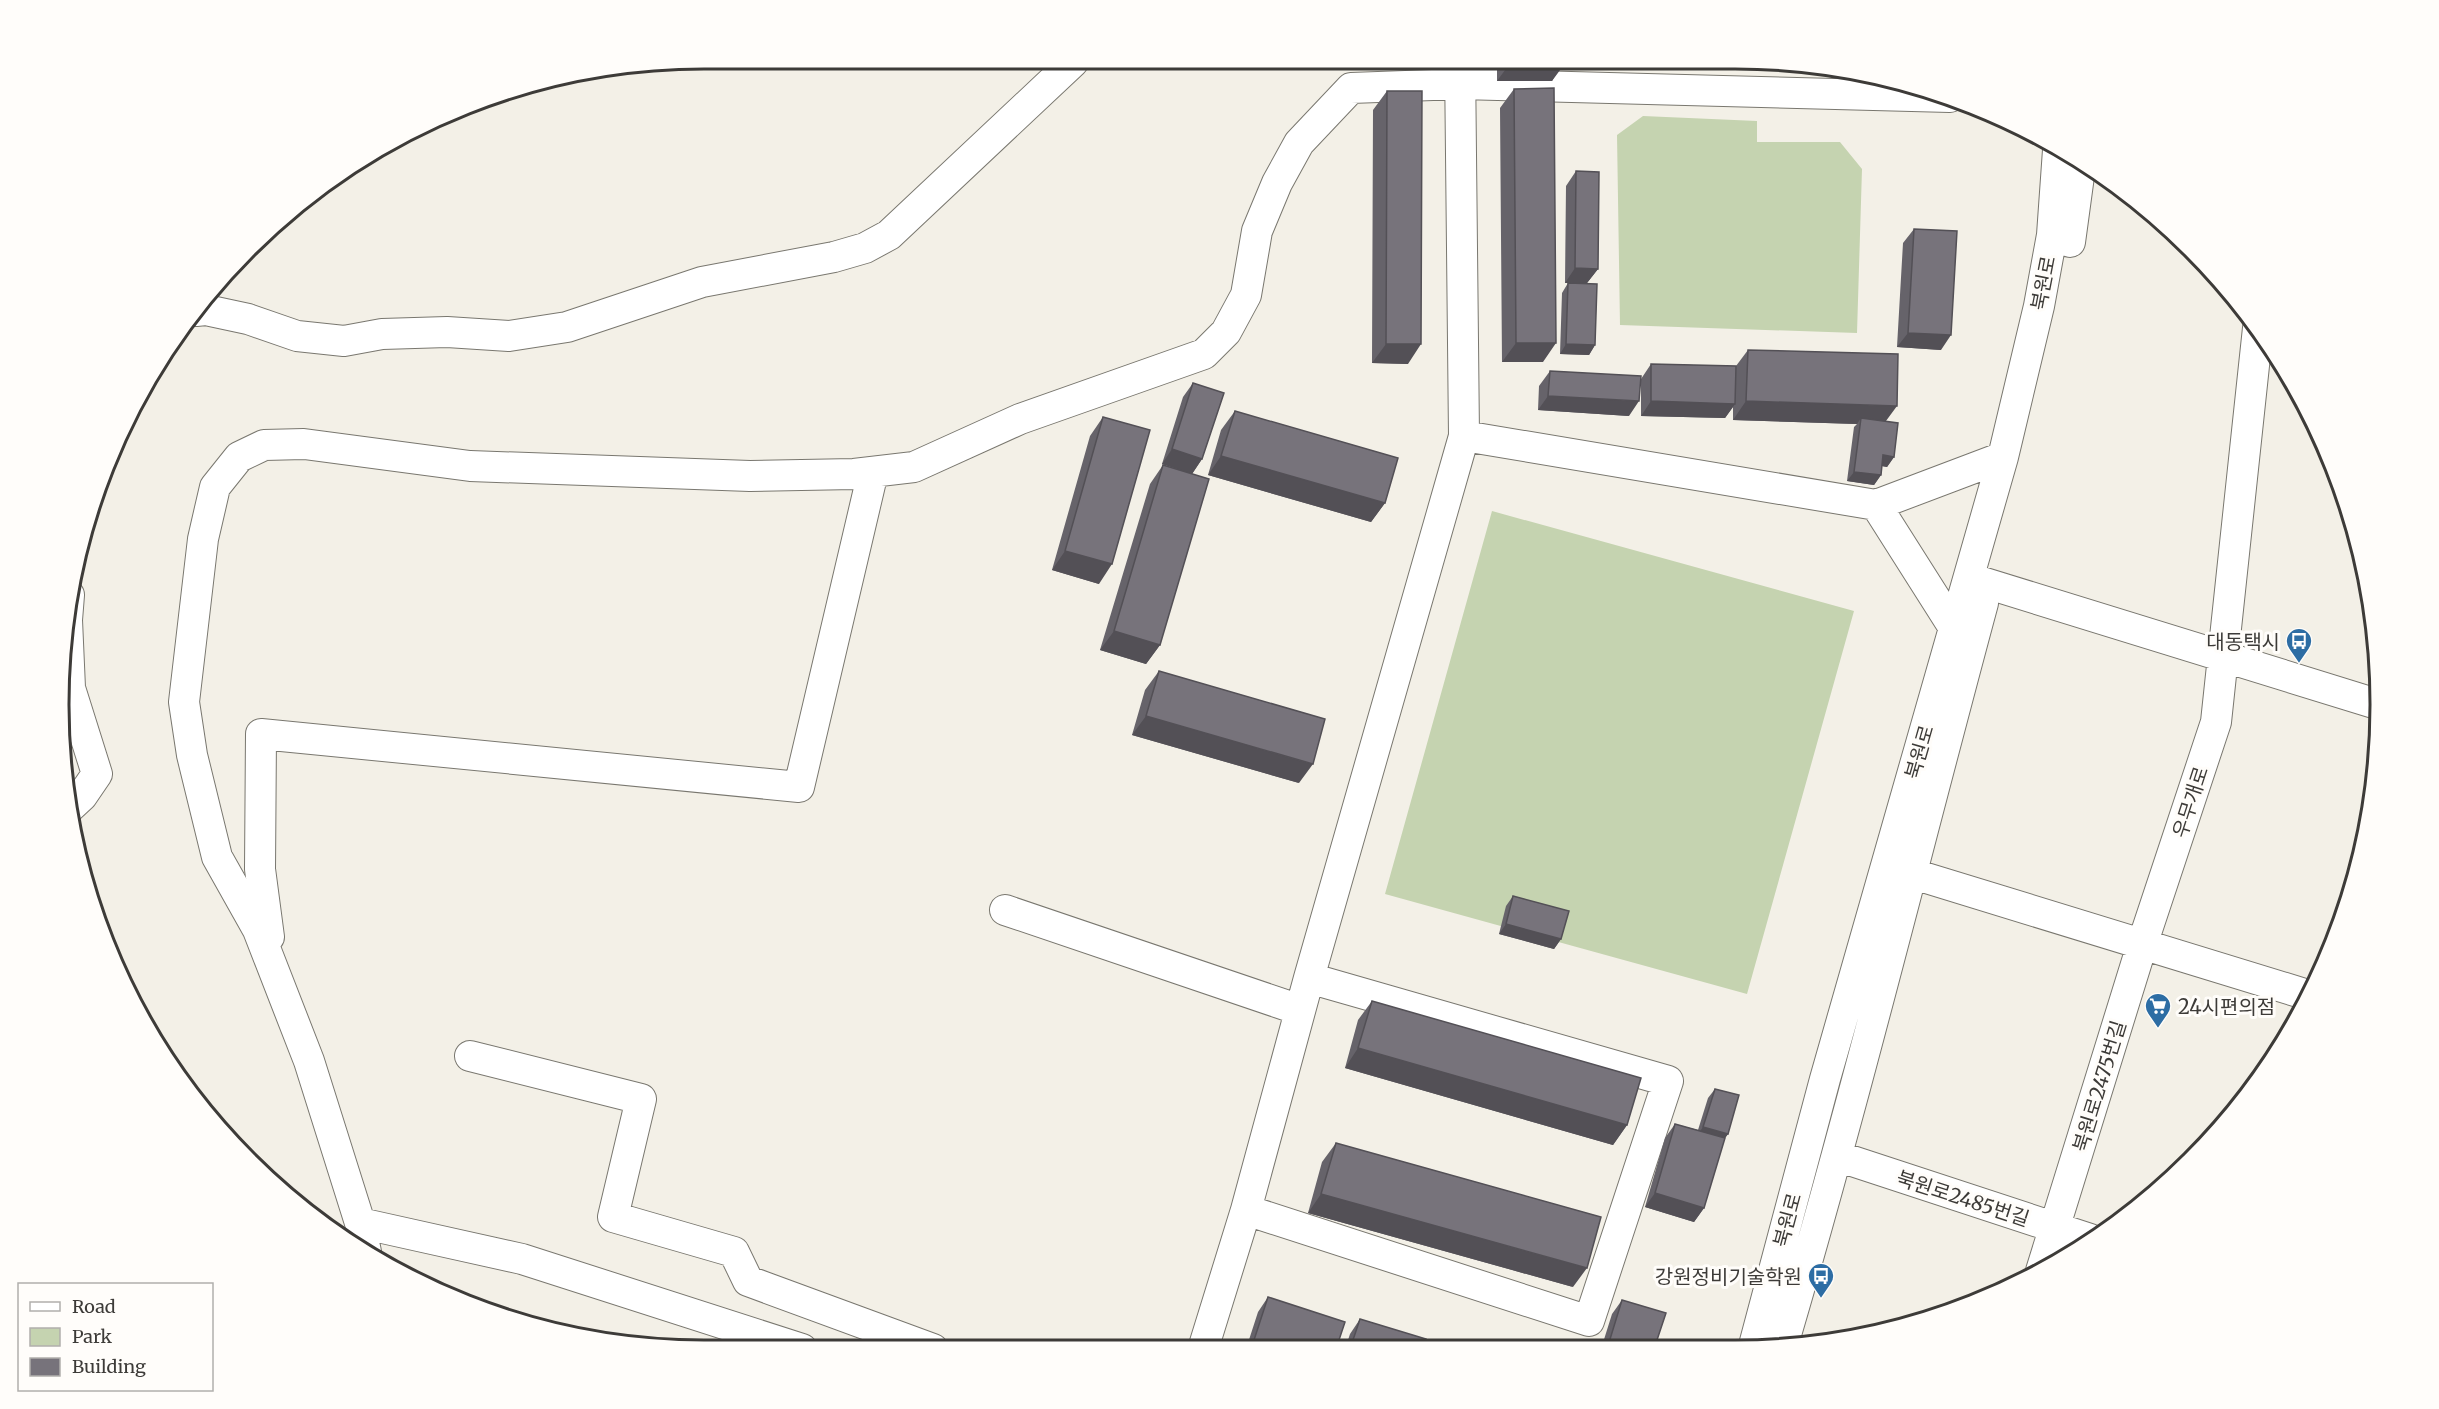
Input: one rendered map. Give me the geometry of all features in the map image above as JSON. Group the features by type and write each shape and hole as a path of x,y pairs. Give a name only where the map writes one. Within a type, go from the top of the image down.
{"street":[{"path":"206,310 248,319 297,336 344,341 382,334 447,332 509,336 567,327 702,282 844,254 865,248 889,235 1066,69"},
{"path":"1206,1340 1246,1210 1309,978 1464,436 1460,73"},
{"path":"364,1241 309,1061 258,930 217,857 192,755 184,702 206,529 216,486 239,457 264,445 304,444 470,466 750,476 873,472 914,467 1020,419 1204,354 1226,332 1246,295 1257,231 1293,153 1299,143 1351,88 1460,73 1913,95"},
{"name":"북원로","path":"1785,1338 1833,1174 1910,873 1979,580 2003,457 2039,306 2052,235 2057,157"},
{"name":"북원로","path":"1756,1339 1825,1079 1954,628 1979,580 2021,457 2062,287 2080,171"},
{"path":"2224,657 2257,342"},
{"path":"1464,436 1876,505 2003,457"},
{"path":"273,969 260,869 261,734 799,787 873,472"},
{"path":"1876,505 1954,628"},
{"path":"1979,580 2370,702"},
{"name":"우무개로","path":"2142,945 2216,722 2224,657"},
{"path":"70,679 70,688 96,774 76,801"},
{"path":"1910,873 2300,993"},
{"path":"1005,910 1300,1010"},
{"name":"북원로2475번길","path":"2045,1259 2142,945"},
{"path":"1246,1210 1588,1321 1668,1081 1309,978"},
{"path":"470,1056 641,1099 613,1217 734,1252 748,1281 909,1340"},
{"name":"북원로2485번길","path":"1837,1156 2082,1237"},
{"path":"360,1223 522,1259 774,1340"}],"green space":[{"path":"1643,116 1757,121 1757,142 1840,142 1862,169 1857,333 1620,325 1617,135"},
{"path":"1492,511 1854,611 1747,994 1385,894"}],"building":[{"path":"1554,88 1556,343 1516,343 1514,89"},
{"path":"1387,91 1422,91 1421,344 1386,344"},
{"path":"1576,171 1599,172 1598,269 1575,268"},
{"path":"1914,229 1957,231 1951,335 1908,333"},
{"path":"1568,283 1597,284 1595,345 1566,344"},
{"path":"1748,350 1898,354 1897,406 1746,401"},
{"path":"1651,364 1736,366 1735,404 1651,401"},
{"path":"1550,371 1641,376 1639,401 1548,396"},
{"path":"1193,383 1224,393 1202,459 1172,449"},
{"path":"1235,411 1398,458 1385,503 1221,456"},
{"path":"1103,417 1150,430 1112,564 1065,551"},
{"path":"1861,418 1898,423 1894,457 1883,455 1881,475 1854,472"},
{"path":"1163,465 1209,479 1160,645 1114,631"},
{"path":"1159,671 1325,719 1313,764 1146,716"},
{"path":"1513,896 1569,911 1561,939 1506,924"},
{"path":"1372,1001 1641,1078 1627,1125 1358,1048"},
{"path":"1715,1089 1739,1095 1728,1134 1703,1127"},
{"path":"1675,1124 1725,1138 1704,1208 1655,1193"},
{"path":"1336,1143 1601,1217 1587,1268 1321,1194"},
{"path":"1268,1297 1345,1322 1339,1340 1254,1340"},
{"path":"1622,1300 1666,1313 1657,1340 1610,1340"},
{"path":"1360,1319 1426,1339 1426,1340 1353,1340"}],"place":[{"name":"대동택시","path":"2299,664"},
{"name":"24시편의점","path":"2158,1029"},
{"name":"강원정비기술학원","path":"1821,1299"}]}
